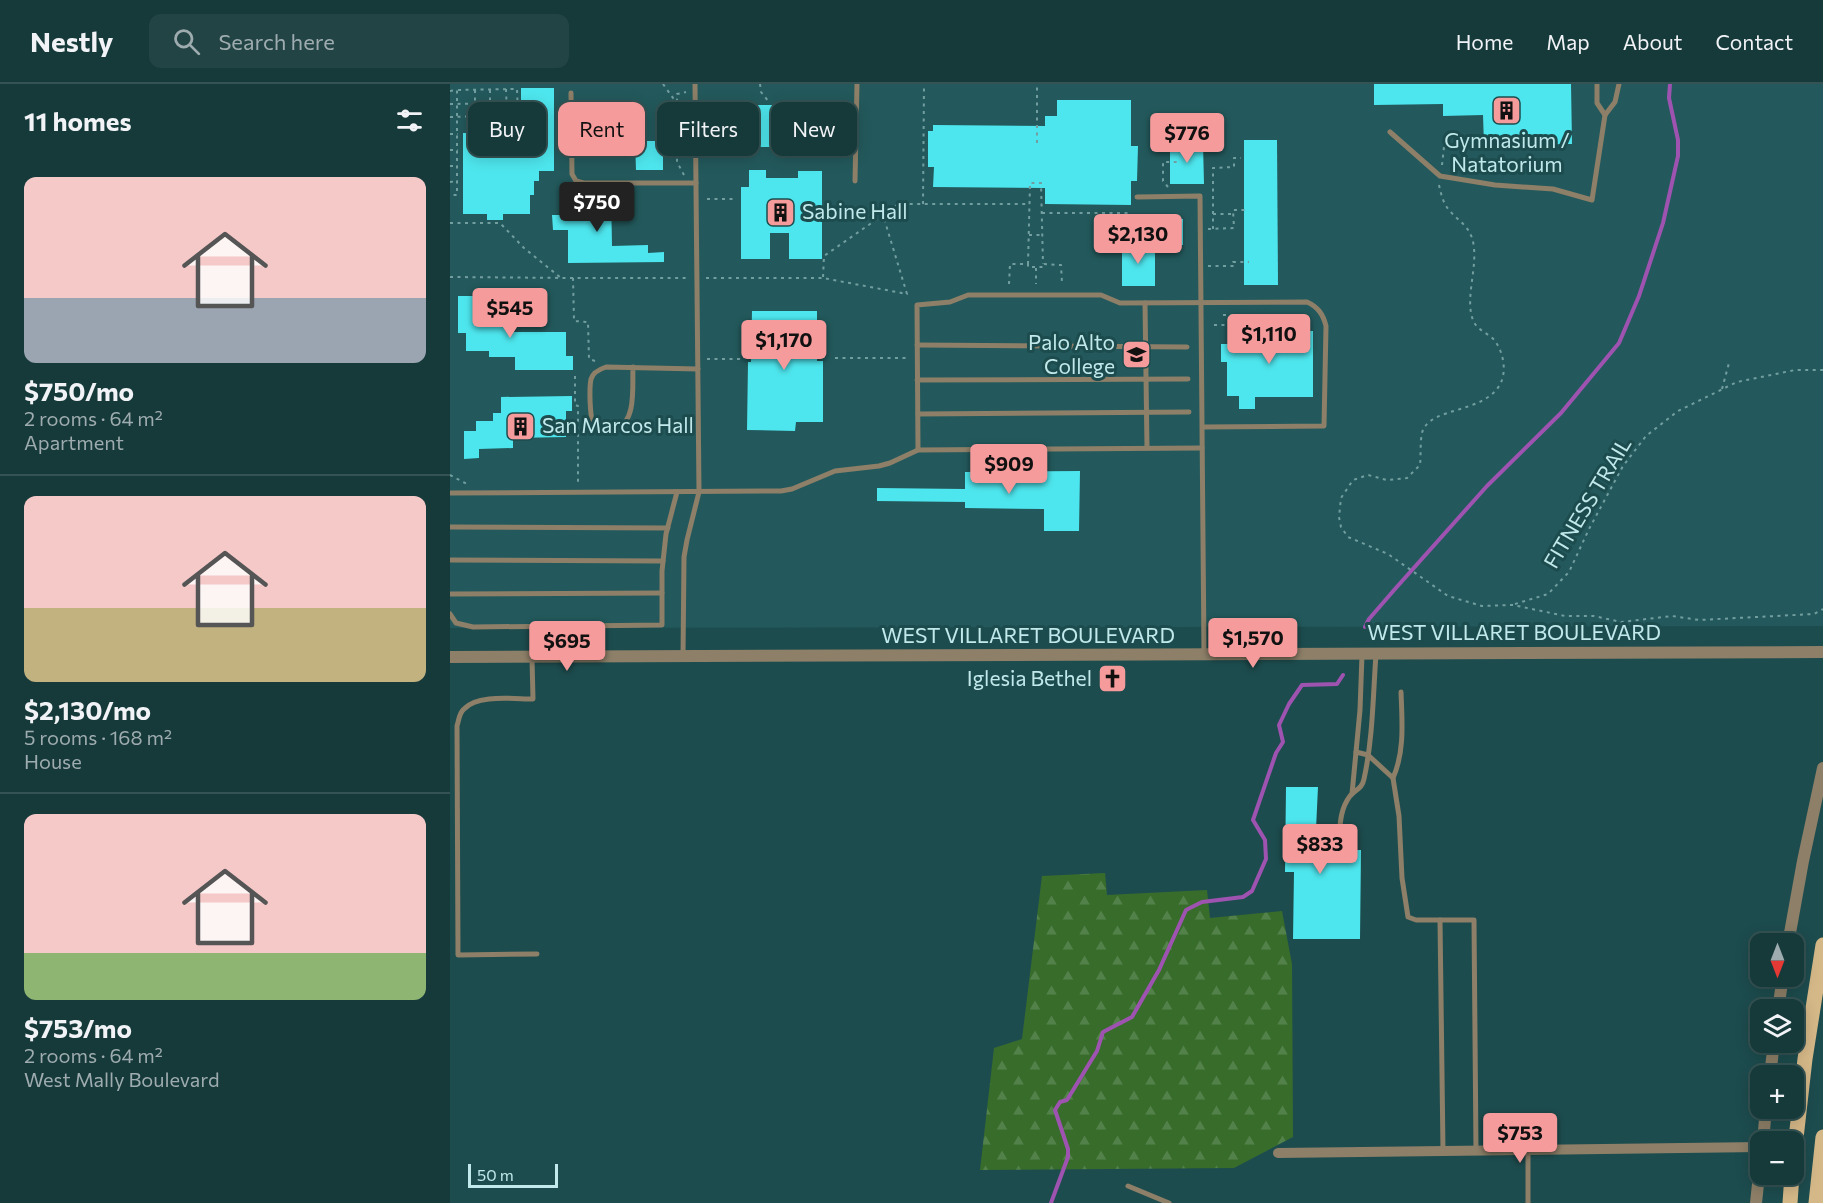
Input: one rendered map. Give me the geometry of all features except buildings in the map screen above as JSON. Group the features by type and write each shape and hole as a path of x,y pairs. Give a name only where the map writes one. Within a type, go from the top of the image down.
{"main road":[{"path":"1797,1131 1805,1059 1823,945"},
{"path":"1816,1203 1823,1137"},
{"path":"1790,1203 1791,1185"}],"street":[{"name":"WEST VILLARET BOULEVARD","path":"450,657 1823,651"},
{"path":"1790,933 1823,768"},
{"path":"1278,1153 1750,1148"},
{"path":"1756,1203 1758,1185"}],"lane":[{"path":"683,657 684,557 699,492 695,84"},
{"path":"855,181 857,84"},
{"path":"1597,84 1597,103 1605,115"},
{"path":"1390,132 1440,176 1495,185 1553,189 1592,200 1605,115 1615,102 1619,84"},
{"path":"571,93 572,174 576,181 584,183 696,183"},
{"path":"1137,197 1200,196 1204,654"},
{"path":"918,450 917,305 950,302 968,295 1101,295 1120,303 1307,302 1318,309 1326,326 1324,426 1203,427"},
{"path":"1145,303 1147,448"},
{"path":"917,345 1187,347"},
{"path":"633,367 631,413 627,422 617,429 607,431 593,425 591,378 598,370 606,367 633,367 698,369"},
{"path":"917,380 1188,379"},
{"path":"918,414 1189,412"},
{"path":"450,494 781,491 792,489 836,471 890,463 918,450 1202,448"},
{"path":"450,614 456,623 473,627 662,625 663,561 676,492"},
{"path":"450,527 668,528"},
{"path":"450,560 663,561"},
{"path":"450,594 662,593"},
{"path":"1352,794 1362,654"},
{"path":"1339,840 1341,815 1352,794 1359,790 1364,782 1376,654"},
{"path":"532,657 533,699 481,700 463,709 459,717 458,955 537,954"},
{"path":"1401,692 1402,740 1399,765 1393,778 1399,816 1402,878 1408,917 1416,920 1474,920 1476,1150"},
{"path":"1356,752 1368,755 1393,778"},
{"path":"1440,920 1443,1151"},
{"path":"1528,1150 1528,1203"},
{"path":"1128,1186 1169,1203"}],"path":[{"path":"663,84 676,102"},
{"path":"760,84 761,92 769,102"},
{"path":"923,204 924,84"},
{"path":"1037,84 1037,143"},
{"path":"506,89 507,102"},
{"path":"450,91 517,89 517,102"},
{"path":"450,195 458,195 457,90"},
{"path":"475,90 475,102"},
{"path":"490,90 490,102"},
{"path":"678,102 677,94 686,92"},
{"path":"450,104 468,104"},
{"path":"450,117 468,116"},
{"path":"450,134 458,134"},
{"name":"FITNESS TRAIL","path":"1444,147 1439,185 1442,198 1449,210 1465,225 1472,238 1475,257 1472,319 1479,329 1495,341 1503,358 1503,378 1497,392 1482,402 1443,415 1428,424 1422,433 1420,465 1407,478 1387,480 1368,475 1353,480 1341,498 1339,517 1341,527 1348,537 1388,555 1448,596 1482,606 1513,605 1565,616 1594,616 1621,622 1672,616 1699,620 1814,614 1823,609"},
{"path":"450,150 458,150"},
{"path":"677,156 677,162 686,176 686,183"},
{"path":"1213,229 1213,168 1234,167 1234,158 1241,158"},
{"path":"1170,190 1163,181 1163,162 1177,162"},
{"path":"450,166 458,166"},
{"path":"450,182 458,181"},
{"path":"1009,284 1010,264 1043,267 1041,183 1030,183 1028,264"},
{"path":"707,199 737,199"},
{"path":"823,278 824,256 897,205 1030,204"},
{"path":"1201,229 1234,228 1233,210 1249,210"},
{"path":"1042,213 1129,213"},
{"path":"1213,214 1233,214"},
{"path":"450,277 823,278 907,294 883,215"},
{"path":"450,223 500,223 524,248 561,278"},
{"path":"1029,235 1043,235"},
{"path":"1202,266 1234,266 1233,262 1249,262"},
{"path":"1043,264 1061,265 1062,284"},
{"path":"1036,267 1036,284"},
{"path":"573,278 574,321 588,322 589,358 596,361"},
{"path":"1223,315 1237,315 1237,325"},
{"path":"1214,325 1302,325"},
{"path":"836,358 907,358"},
{"path":"707,359 742,359"},
{"path":"1722,389 1729,363"},
{"name":"FITNESS TRAIL","path":"1513,605 1548,594 1569,572 1623,466 1646,436 1678,411 1737,382 1795,370 1823,370"},
{"path":"574,376 574,405 578,406 579,493"},
{"path":"450,475 467,484"}],"shaded area":[{"name":"Palo Alto College","path":"450,84 1823,84 1823,626 450,628"}],"green space":[{"path":"1105,873 1107,895 1207,890 1210,918 1282,911 1292,964 1293,1137 1234,1168 980,1170 994,1048 1022,1039 1042,876"}],"waterway":[{"path":"1365,627 1369,619 1487,486 1561,413 1619,343 1639,296 1663,223 1678,156 1678,140 1669,98 1670,84"},
{"path":"1051,1203 1068,1157 1068,1149 1055,1110 1060,1102 1067,1100 1097,1051 1103,1032 1132,1017 1159,970 1186,910 1202,902 1243,897 1252,891 1266,859 1265,840 1253,820 1276,753 1283,742 1279,725 1302,685 1337,684 1343,675"}],"place":[{"name":"Gymnasium / Natatorium","path":"1507,110"},
{"name":"Sabine Hall","path":"781,212"},
{"name":"Palo Alto College","path":"1136,355"},
{"name":"San Marcos Hall","path":"521,426"},
{"name":"Iglesia Bethel","path":"1113,679"}]}
